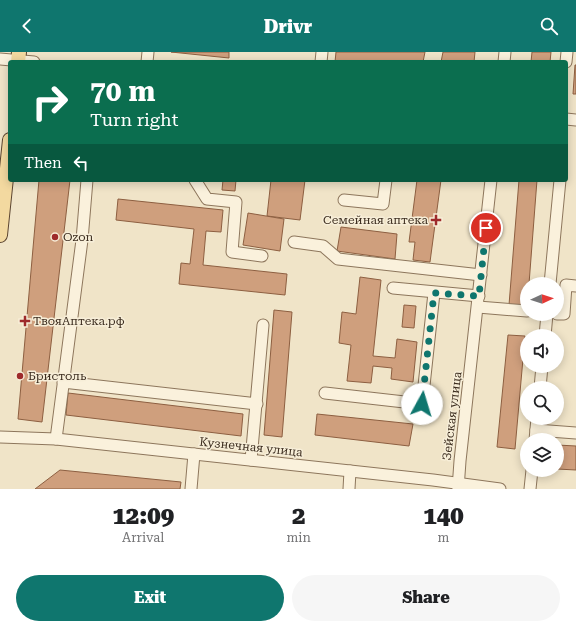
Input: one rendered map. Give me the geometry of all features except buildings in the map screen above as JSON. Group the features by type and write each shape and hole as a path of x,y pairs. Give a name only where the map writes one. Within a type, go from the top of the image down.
{"main road":[{"path":"0,235 8,159"}],"street":[{"path":"0,59 18,58"},
{"path":"56,439 82,240 86,182"},
{"path":"196,182 207,199 236,202 232,252 262,256"},
{"path":"344,200 384,204 386,182"},
{"name":"Зейская улица","path":"458,486 491,182"},
{"path":"551,277 560,182"},
{"path":"294,242 323,246 338,259 481,275"},
{"path":"564,314 566,285 576,286"},
{"path":"393,288 434,293 520,310"},
{"path":"325,393 422,404 434,293"},
{"path":"251,460 263,325"},
{"path":"63,382 256,404"},
{"path":"564,434 576,433"},
{"name":"Кузнечная улица","path":"0,437 56,439 433,480 458,486 500,489"},
{"path":"191,489 194,454"},
{"path":"349,489 350,471"},
{"path":"530,489 531,477"}],"place":[{"name":"Семейная аптека","path":"436,220"},
{"name":"Ozon","path":"55,237"},
{"name":"ТвояАптека.рф","path":"25,321"},
{"name":"Бристоль","path":"20,376"}],"route":[{"path":"422,404 434,293 479,296 486,228"}]}
